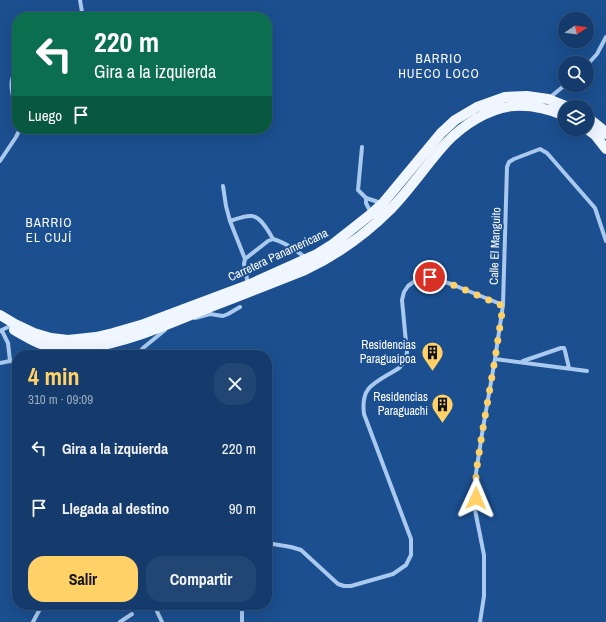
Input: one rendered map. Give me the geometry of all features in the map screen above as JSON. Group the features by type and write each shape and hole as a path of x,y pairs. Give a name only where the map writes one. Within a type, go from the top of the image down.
{"main road":[{"name":"Carretera Panamericana","path":"0,316 34,333 51,338 68,340 90,338 128,329 248,285 333,244 372,214 405,178 434,140 448,126 463,115 481,105 505,97 527,96 548,99 558,103"},
{"name":"Carretera Panamericana","path":"2,328 48,347 58,349 77,349 101,346 129,339 209,311 321,263 361,237 404,195 449,141 466,125 480,117 506,107 514,106 545,109 558,114"},
{"path":"594,123 606,134"},
{"path":"594,134 606,150"}],"street":[{"path":"80,0 82,12"},
{"path":"594,57 606,37"},
{"path":"548,99 558,91"},
{"path":"0,161 18,134"},
{"path":"362,147 358,190 366,198 383,203"},
{"name":"Calle El Manguito","path":"480,622 484,596 484,555 475,510 476,473 503,306 507,167 509,162 537,149 547,153 595,208 606,241"},
{"path":"223,186 230,221 245,259 244,264 248,285"},
{"path":"366,198 366,203 372,214"},
{"path":"230,221 253,216 258,218 273,239 278,240 306,258"},
{"path":"245,259 273,239"},
{"path":"272,544 301,550 338,584 344,586 352,586 392,574 406,565 411,555 411,539 364,414 364,396 370,385 400,367 405,360 407,353 402,300 404,292 408,286 415,281 430,277 451,284 503,306"},
{"path":"141,350 157,336 179,322 209,311 223,316 240,307"},
{"path":"0,364 10,361 8,343 2,328"},
{"path":"521,362 564,348 569,368"},
{"path":"495,359 587,371"},
{"path":"33,622 39,610"},
{"path":"156,610 162,622"},
{"path":"242,610 242,622"},
{"path":"120,622 132,614"}],"place":[{"name":"Residencias Paraguaipoa","path":"432,372"},
{"name":"Residencias Paraguachi","path":"443,424"}],"district":[{"name":"BARRIO HUECO LOCO","path":"439,66"},
{"name":"BARRIO EL CUJÍ","path":"49,230"}],"route":[{"path":"430,277 451,284 503,306 476,473 476,498"}]}
